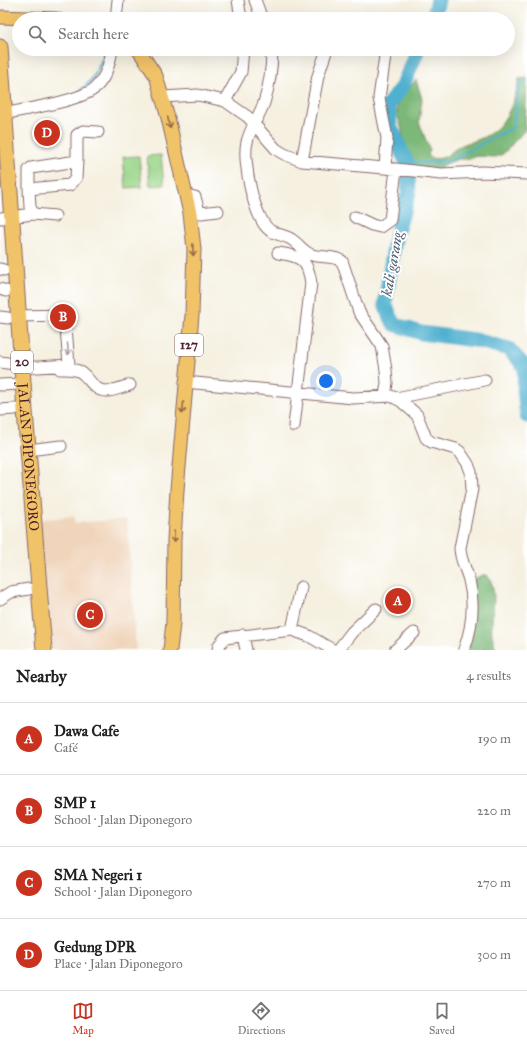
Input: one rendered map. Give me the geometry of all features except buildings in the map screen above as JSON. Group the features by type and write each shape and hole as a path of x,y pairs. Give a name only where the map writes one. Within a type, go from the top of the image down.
{"highway":[{"name":"JALAN DIPONEGORO","path":"0,48 4,177 2,269 3,290 9,317"},
{"name":"JALAN DIPONEGORO","path":"4,213 9,317 15,373 28,450 32,571 29,589 44,650"},
{"name":"JALAN DIPONEGORO","path":"15,373 15,408 37,622 36,650"}],"main road":[{"path":"0,16 12,17"},
{"name":"127","path":"143,56 156,76 162,97 186,195 194,249 192,315 185,382 176,504 173,623 170,650"}],"street":[{"path":"117,12 118,0"},
{"path":"238,0 240,12"},
{"path":"255,0 259,12"},
{"path":"3,116 62,101 91,91 104,77 110,56"},
{"path":"224,101 241,72 242,56"},
{"path":"272,56 264,102 247,142 246,161 256,207 269,231 289,238 311,254 332,257 342,261 359,312 382,346 390,397"},
{"path":"302,161 318,76 325,56"},
{"path":"355,216 372,225 380,226 390,220 395,169 379,98 385,56"},
{"path":"162,97 198,95 224,101 240,110 255,124 262,135 276,149 302,161 450,175 483,172 527,174"},
{"path":"29,189 70,185 76,178 77,136 83,132 98,132"},
{"path":"33,214 30,207 29,170 31,168 77,161"},
{"path":"186,195 194,197 199,212 201,213 218,211"},
{"path":"4,213 55,216"},
{"path":"278,253 291,255 304,262 310,275 311,295 294,426"},
{"path":"9,317 65,315 69,365 15,373"},
{"path":"15,373 62,369 76,370 82,372 97,388 107,391 130,385"},
{"path":"185,382 353,398 372,398 390,397 485,380"},
{"path":"390,397 413,410 426,438 431,442 456,449 460,452 471,472 472,489 460,548 460,556 469,583 472,605 470,628 464,650"},
{"path":"0,410 15,408"},
{"path":"28,450 61,446"},
{"path":"292,630 301,587"},
{"path":"0,599 11,592 29,589"},
{"path":"338,650 352,632 376,610"},
{"path":"218,650 219,645 225,638 292,630 303,633 327,648"},
{"path":"395,650 414,633"},
{"path":"243,635 246,650"}],"shaded area":[{"path":"74,516 75,523 127,519 136,650 50,650 39,520"}],"green space":[{"path":"527,78 525,130 503,154 495,157 477,156 469,159 458,159 443,165 440,170 416,167 407,156 401,126 397,115 397,102 416,80 422,99 419,122 430,151 428,154 430,158 440,159 460,146 483,138 493,132 504,119 512,104 519,79"},
{"path":"161,155 164,185 150,186 147,156"},
{"path":"139,156 142,187 126,188 123,157"},
{"path":"483,575 487,575 493,588 494,604 492,635 496,650 469,650 473,581"}],"waterway":[{"name":"kali garang","path":"435,12 438,0"},
{"path":"81,90 90,82 103,56"},
{"name":"kali garang","path":"415,56 403,85 388,105 390,126 407,163 409,192 395,239 385,304 394,324 421,333 475,340 509,349 525,367 524,389 527,416"},
{"path":"407,163 447,162 512,128 519,85 527,81"}],"place":[{"name":"Gedung DPR","path":"47,133"},
{"name":"SMP 1","path":"63,317"},
{"name":"Dawa Cafe","path":"398,601"},
{"name":"SMA Negeri 1","path":"90,615"}]}
